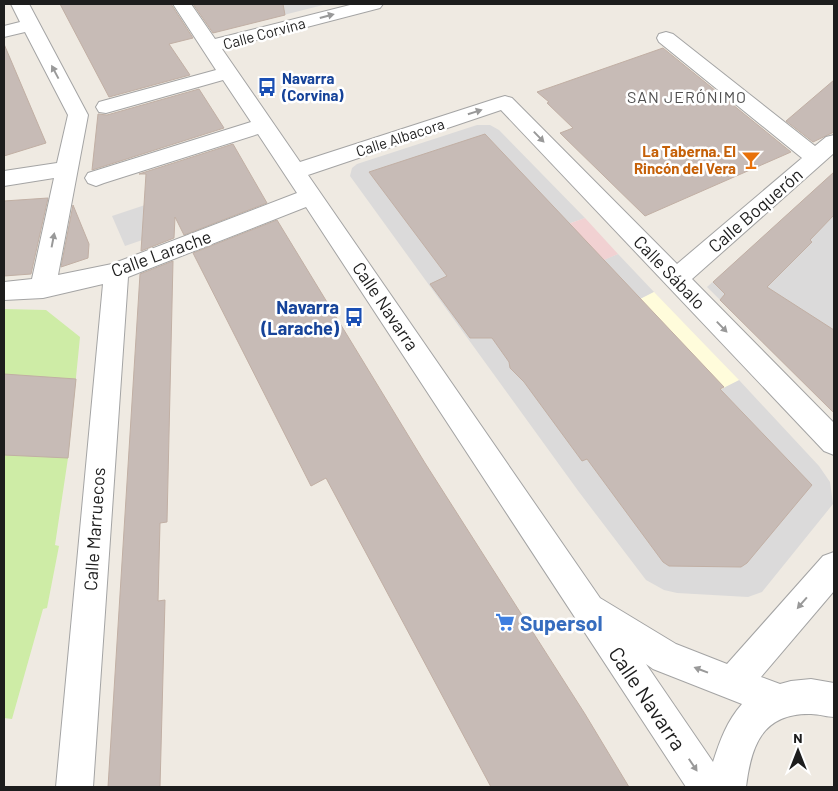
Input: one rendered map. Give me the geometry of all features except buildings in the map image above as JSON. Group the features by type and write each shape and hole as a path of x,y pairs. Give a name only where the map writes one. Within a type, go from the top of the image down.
{"street":[{"path":"20,4 30,25 94,111"},
{"name":"Calle Navarra","path":"182,4 296,171 708,787"},
{"name":"Calle Corvina","path":"212,46 374,4"},
{"path":"4,32 30,25"},
{"path":"666,38 816,158"},
{"path":"94,111 229,72"},
{"name":"Calle Albacora","path":"296,171 505,102"},
{"name":"Calle Sábalo","path":"505,102 834,442"},
{"path":"44,288 65,178 94,111"},
{"path":"4,178 90,180 265,125"},
{"name":"Calle Boquerón","path":"676,279 834,142"},
{"name":"Calle Larache","path":"4,291 44,288 116,272 312,196"},
{"name":"Calle Marruecos","path":"74,787 116,272"},
{"path":"734,682 834,567"},
{"name":"Calle Navarra","path":"588,608 665,656 778,701"},
{"path":"728,787 728,770 734,746 745,726 760,711 778,701 792,697 807,696 834,700"}],"shaded area":[{"path":"205,4 327,4 224,30"},
{"path":"477,125 490,125 499,130 585,218 568,224 603,260 618,254 654,292 603,318 724,387 739,380 819,466 830,482 833,504 762,592 748,597 677,593 664,590 646,580 579,492 350,176 352,168 357,164"},
{"path":"834,172 834,413 707,287"},
{"path":"160,200 174,229 125,246 112,216"},
{"path":"585,218 618,254 604,260 568,224"},
{"path":"654,292 739,380 702,399 603,318"}],"green space":[{"path":"4,309 46,310 80,337 68,458 55,545 59,546 47,608 43,609 12,719 4,718"}],"place":[{"name":"Navarra (Corvina)","path":"267,87"},
{"name":"La Taberna. El Rincón del Vera","path":"751,160"},
{"name":"Navarra (Larache)","path":"354,317"},
{"name":"Supersol","path":"505,622"}],"district":[{"name":"SAN JERÓNIMO","path":"687,96"}]}
